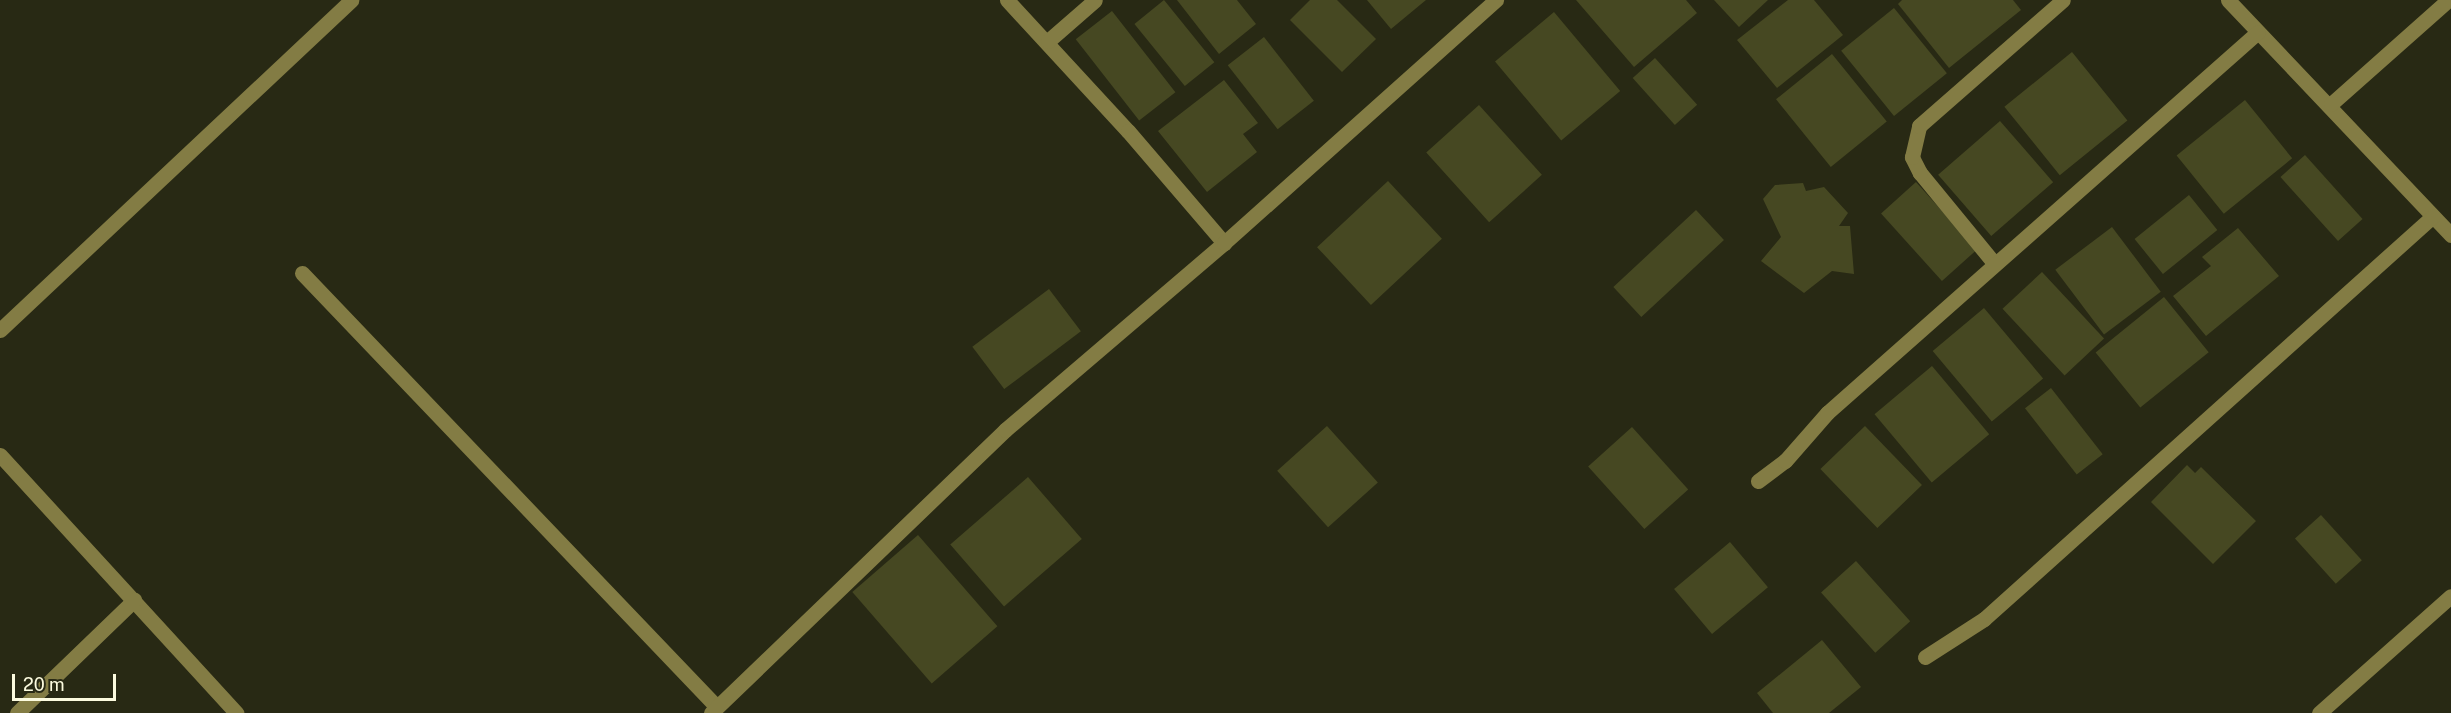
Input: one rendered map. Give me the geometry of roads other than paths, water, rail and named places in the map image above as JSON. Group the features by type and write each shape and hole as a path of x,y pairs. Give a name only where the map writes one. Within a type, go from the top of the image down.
{"street":[{"path":"0,330 351,0"},
{"path":"1007,0 1048,42 1224,243"},
{"path":"1048,42 1095,0"},
{"path":"302,273 714,709 1005,430 1224,243 1497,0"},
{"path":"1994,263 1920,173 1912,158 1919,126 2063,0"},
{"path":"2228,0 2331,104 2451,235"},
{"path":"2331,104 2448,0"},
{"path":"1758,481 1785,461 1827,413 1994,263 2258,32"},
{"path":"1925,657 1984,619 2433,216"},
{"path":"0,455 236,713"},
{"path":"2319,713 2451,596"},
{"path":"17,713 134,600"}]}
